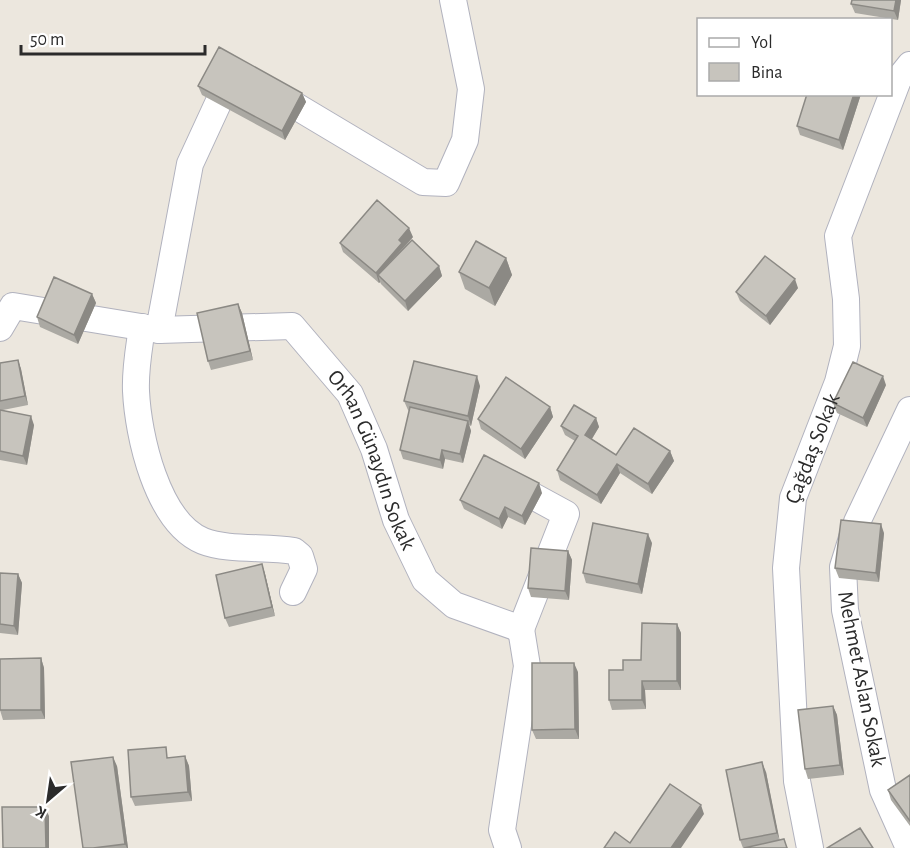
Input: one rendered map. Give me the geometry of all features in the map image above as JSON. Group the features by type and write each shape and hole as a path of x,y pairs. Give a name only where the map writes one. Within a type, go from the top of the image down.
{"street":[{"path":"292,592 304,569 300,556 294,551 220,545 201,540 182,525 164,501 150,467 136,393 136,364 151,329 190,164 226,86 284,99 423,182 446,183 465,141 471,89 453,0"},
{"name":"Çağdaş Sokak","path":"892,96 898,80 910,65"},
{"name":"Çağdaş Sokak","path":"810,848 798,780 786,568 793,498 838,382 846,346 846,299 838,236 892,96"},
{"name":"Orhan Günaydın Sokak","path":"0,328 13,306 151,329 292,326 350,394 374,449 396,520 425,580 454,605 521,629"},
{"name":"Mehmet Aslan Sokak","path":"909,848 883,790 845,610 843,567 857,522 910,410"},
{"path":"497,470 510,485 566,514 521,629 527,666 502,830 508,848"}],"building":[{"path":"852,0 896,0 894,11 851,4"},
{"path":"219,47 302,93 282,131 198,86"},
{"path":"806,96 853,96 839,140 797,126"},
{"path":"377,200 409,228 399,240 402,243 376,273 340,243"},
{"path":"412,240 439,266 405,301 378,275"},
{"path":"476,241 506,258 489,288 459,272"},
{"path":"765,256 795,279 766,316 736,292"},
{"path":"54,277 92,294 74,335 37,317"},
{"path":"238,304 250,351 208,361 197,313"},
{"path":"18,360 25,396 0,401 0,363"},
{"path":"414,361 477,376 468,416 404,401"},
{"path":"853,362 883,376 863,418 833,403"},
{"path":"506,377 550,407 521,449 478,419"},
{"path":"574,405 596,418 585,435 616,455 634,428 670,451 648,484 617,464 597,495 557,470 578,436 561,426"},
{"path":"410,407 468,421 460,454 442,450 440,460 400,450"},
{"path":"0,410 31,416 23,456 0,451"},
{"path":"484,455 539,483 522,516 505,507 499,519 460,500"},
{"path":"841,520 881,524 876,573 835,568"},
{"path":"593,523 648,534 638,584 583,573"},
{"path":"531,548 568,551 565,591 528,588"},
{"path":"262,564 272,607 225,618 216,575"},
{"path":"0,573 18,574 14,626 0,624"},
{"path":"642,623 677,624 677,681 642,681 642,700 609,700 609,670 623,670 623,660 641,660"},
{"path":"41,658 41,710 0,710 0,659"},
{"path":"532,663 574,663 575,729 532,730"},
{"path":"833,706 840,765 805,769 798,710"},
{"path":"166,747 167,758 185,756 188,792 131,797 128,750"},
{"path":"113,757 125,844 83,848 71,762"},
{"path":"762,762 777,833 740,840 726,770"},
{"path":"910,775 910,821 888,790"},
{"path":"670,784 701,805 671,848 604,848 615,832 630,843"},
{"path":"2,807 45,807 46,848 3,848"},
{"path":"860,828 873,848 827,848"},
{"path":"784,839 787,848 744,848"}]}
